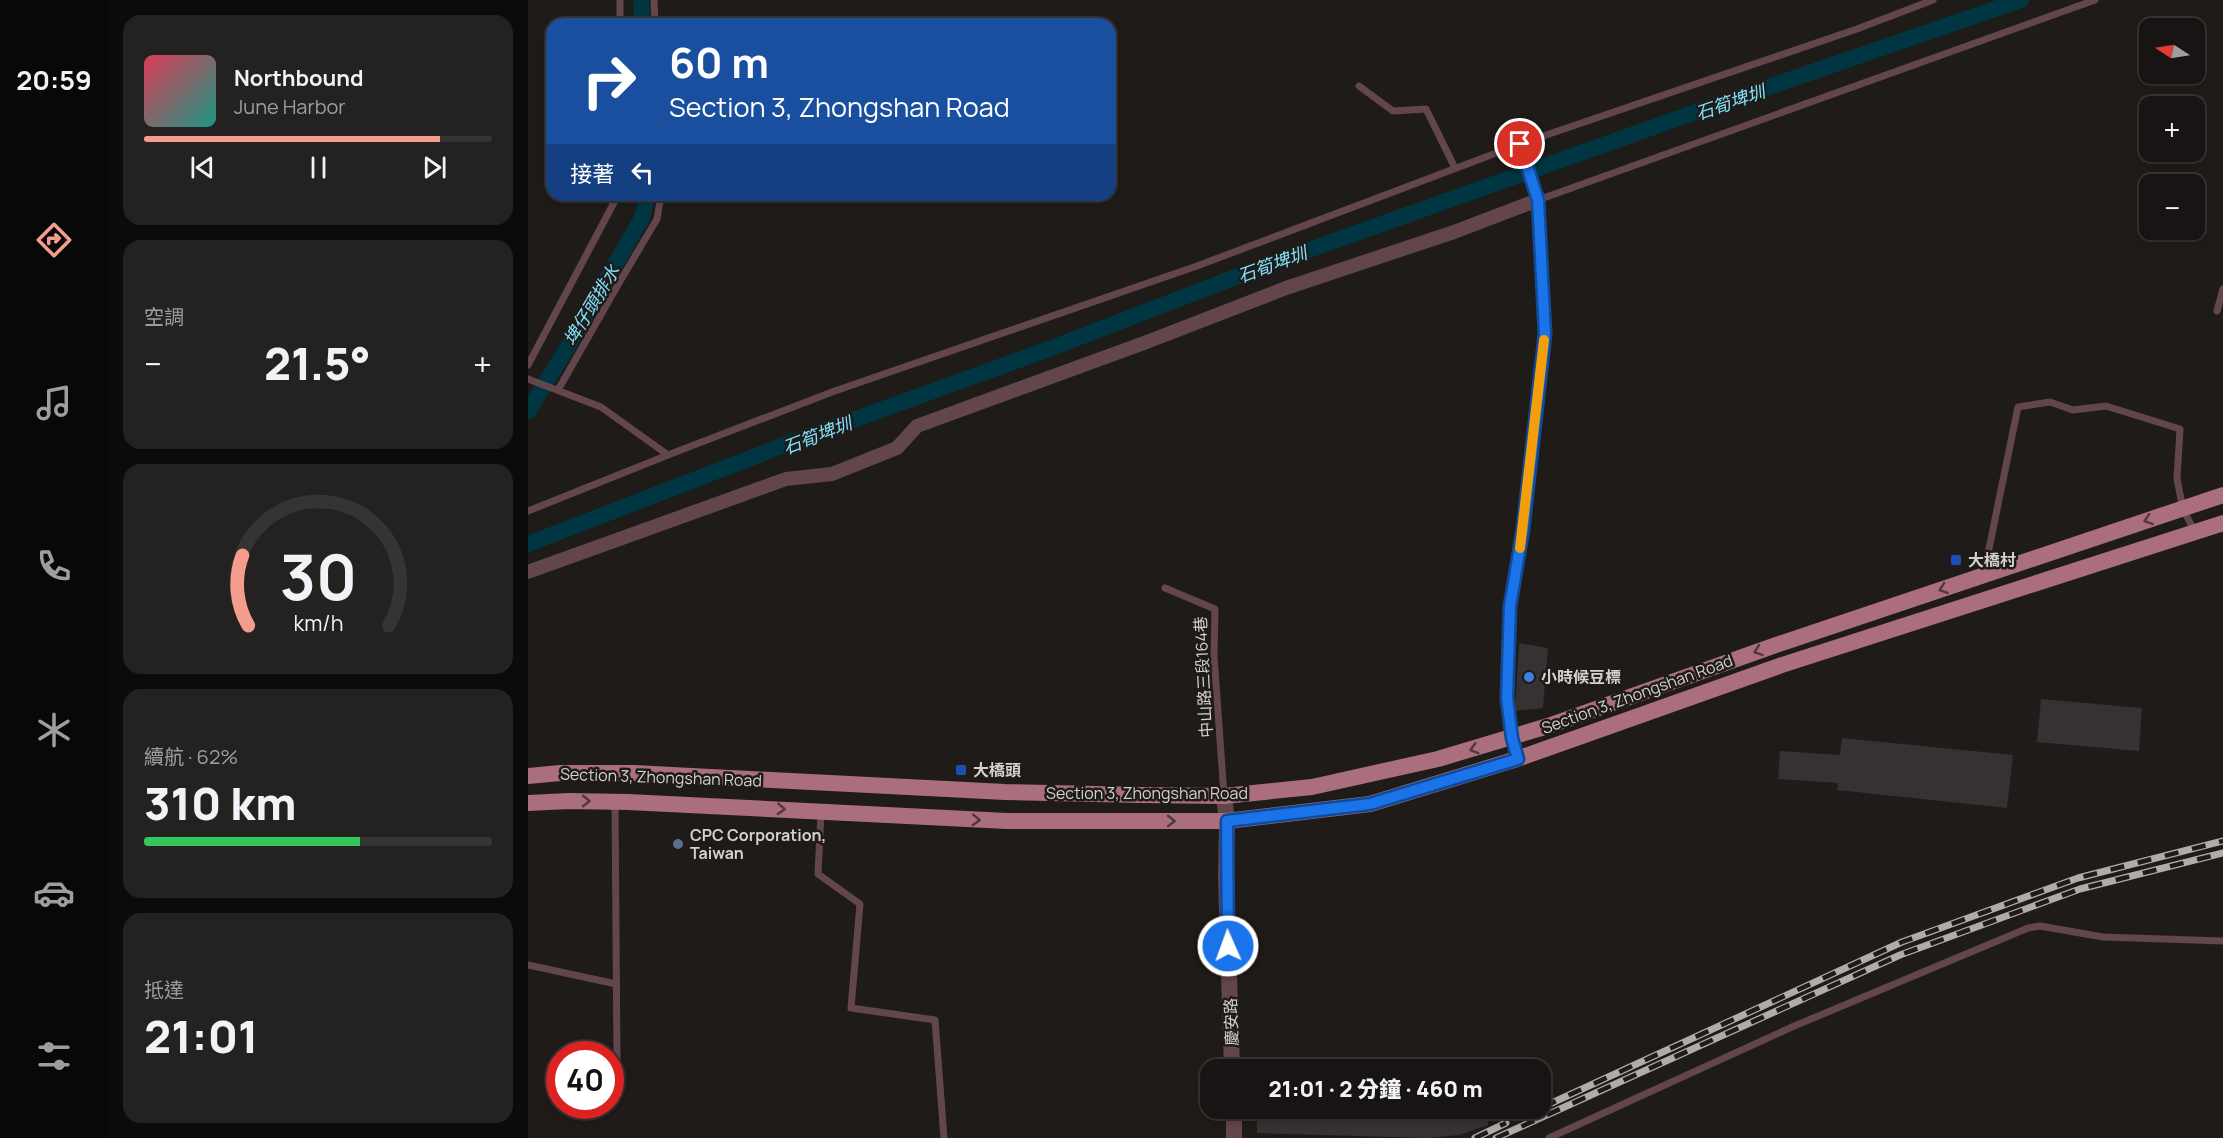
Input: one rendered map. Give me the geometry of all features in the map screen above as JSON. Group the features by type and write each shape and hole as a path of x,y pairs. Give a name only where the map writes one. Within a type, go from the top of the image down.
{"main road":[{"name":"Section 3, Zhongshan Road","path":"528,776 560,773 634,773 1005,792 1224,796 1312,787 1438,759 1512,738 1776,645 2223,495"},
{"name":"Section 3, Zhongshan Road","path":"528,803 615,802 1007,821 1227,821 1370,804 1518,759 1782,665 2223,523"}],"street":[{"path":"528,572 786,479 832,474 897,448 917,426 1286,288 1454,232 1538,200"},
{"name":"慶安路","path":"1224,796 1227,821 1226,877 1232,1059"},
{"path":"1234,1119 1234,1138"}],"lane":[{"path":"620,0 620,18"},
{"path":"654,0 655,18"},
{"path":"528,511 832,392 1197,266 1520,144 1845,33 1933,0"},
{"path":"1538,200 2096,0"},
{"path":"1359,86 1393,111 1426,109 1455,168"},
{"path":"1518,759 1512,738 1507,698 1510,606 1523,529 1545,334 1538,200 1520,144"},
{"path":"528,365 615,201"},
{"path":"558,390 657,219 661,201"},
{"path":"2217,311 2223,289"},
{"path":"528,379 601,407 668,455"},
{"path":"1984,575 2018,407 2050,402 2073,410 2106,406 2180,429 2177,479 2182,509 2195,532"},
{"name":"中山路三段164巷","path":"1165,588 1215,609 1214,656 1224,796"},
{"path":"615,802 617,1041"},
{"path":"821,811 818,874 860,904 851,1008 935,1020 944,1138"},
{"path":"1549,1138 1792,1027 2028,928 2040,926 2103,937 2223,941"},
{"path":"528,965 616,984"}],"building":[{"path":"1519,643 1548,648 1543,708 1515,711"},
{"path":"2041,699 2142,708 2139,751 2037,742"},
{"path":"1842,738 2013,755 2007,808 1837,790 1838,783 1778,779 1780,751 1840,755"},
{"path":"1257,1119 1488,1119 1488,1125 1459,1135 1428,1138 1257,1133"}],"waterway":[{"name":"埤仔頭排水","path":"641,0 642,18"},
{"name":"石筍埤圳","path":"528,544 792,442 1049,349 1264,266 1690,114 2021,0"},
{"name":"埤仔頭排水","path":"528,411 642,218 646,201"}],"railway":[{"path":"1551,1103 1902,942 2078,878 2223,841"},
{"path":"1496,1138 1900,955 2080,889 2223,853"},
{"path":"1475,1138 1506,1123"}],"slow traffic":[{"path":"1520,548 1544,340"}],"place":[{"name":"大橋村","path":"1956,560"},
{"name":"小時候豆標","path":"1529,677"},
{"name":"大橋頭","path":"961,770"},
{"name":"CPC Corporation, Taiwan","path":"678,844"}],"route":[{"path":"1228,946 1227,821 1370,804 1518,759 1512,738 1507,698 1510,606 1523,529 1545,334 1538,200 1520,144"}]}
